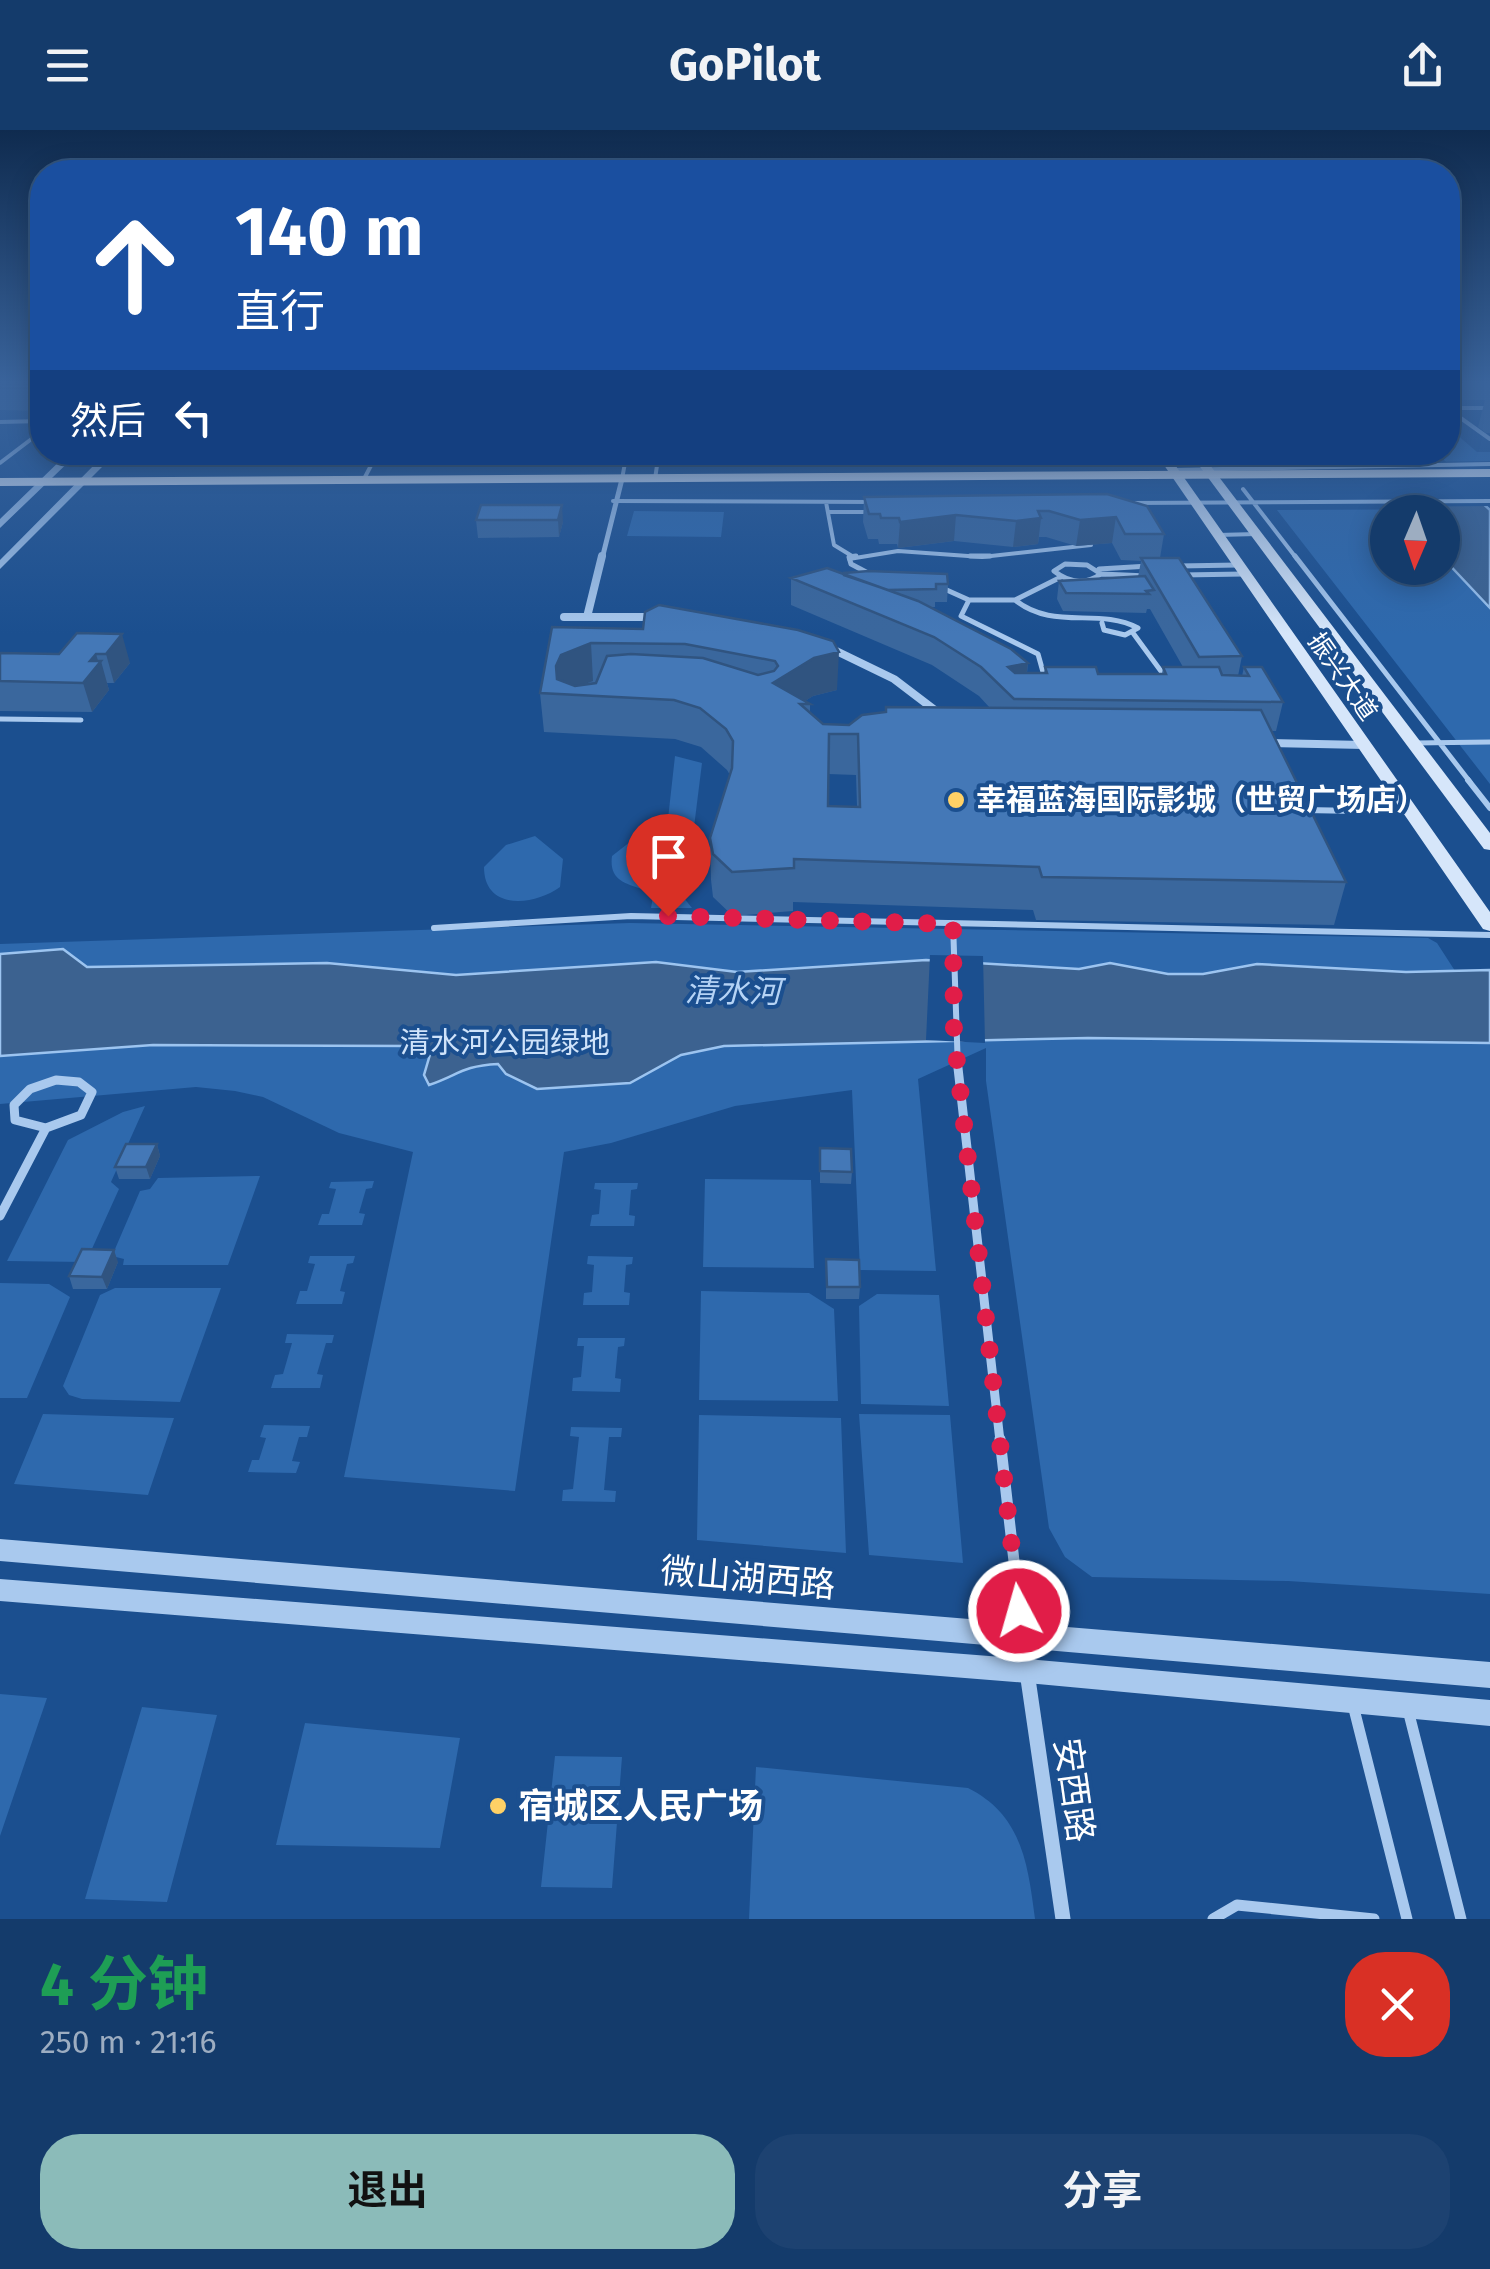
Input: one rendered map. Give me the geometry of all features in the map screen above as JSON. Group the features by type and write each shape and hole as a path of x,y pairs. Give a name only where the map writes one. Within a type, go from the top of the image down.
{"main road":[{"name":"振兴大道","path":"1170,467 1490,925"},
{"name":"振兴大道","path":"1206,467 1490,845"},
{"path":"0,494 1182,485 1210,473 1250,489 1490,488"},
{"path":"0,482 364,479 617,490 656,478 1182,485 1228,496 1250,489 1490,473"}],"street":[{"path":"0,525 60,467"},
{"path":"0,566 99,467"},
{"path":"587,617 617,490"},
{"path":"564,617 666,617"},
{"path":"817,643 894,679 956,727"},
{"path":"1253,743 1364,745"},
{"name":"微山湖西路","path":"0,1550 1490,1675"},
{"path":"0,1590 1027,1670 1490,1713"},
{"name":"安西路","path":"1027,1670 1063,1919"}],"lane":[{"path":"364,479 370,467"},
{"path":"623,467 617,490 883,502"},
{"path":"656,478 657,467"},
{"path":"1210,473 1308,467"},
{"path":"1122,511 1182,485"},
{"path":"1250,489 1352,502 1490,501"},
{"path":"1250,489 1490,808"},
{"path":"826,502 834,545 852,556 898,550 982,557 1090,545"},
{"path":"1110,503 1148,503"},
{"path":"828,512 887,512"},
{"path":"1216,535 1257,534"},
{"path":"1066,548 1072,563"},
{"path":"852,556 849,560 858,570 880,574"},
{"path":"1062,578 1056,568 1072,563 1100,572 1159,576"},
{"path":"934,584 969,600 1015,600 1062,578 1089,581 1100,572 1152,566"},
{"path":"1187,592 1170,566 1241,570"},
{"path":"1176,575 1241,570"},
{"path":"969,600 961,616 1038,654 1044,672 1056,680"},
{"path":"1015,600 1041,617 1102,624 1127,621 1138,628 1133,634"},
{"path":"1102,624 1108,632 1133,634 1173,687 1158,686"},
{"path":"0,718 81,720"},
{"path":"1413,743 1490,742"},
{"path":"1302,810 1411,812"},
{"path":"434,928 630,916 1490,935"},
{"path":"953,924 954,1035 1027,1670"},
{"path":"0,1216 46,1128 81,1115 92,1099 87,1086 56,1080 21,1096 14,1105 15,1120 46,1128"},
{"path":"1352,1701 1407,1919"},
{"path":"1407,1706 1461,1919"},
{"path":"1213,1919 1237,1905 1374,1919"}],"green space":[{"path":"1460,509 1490,509 1490,784 1277,510 1370,510 1370,585 1460,585"},
{"path":"634,511 724,512 721,537 627,536"},
{"path":"675,756 702,763 693,835 667,828"},
{"path":"535,836 563,859 560,887 525,901 501,898 486,881 484,867 506,845"},
{"path":"635,838 649,838 642,889 619,879 612,864 612,856"},
{"path":"663,840 680,853 680,893 692,908 651,908"},
{"name":"清水河公园绿地","path":"630,923 1428,938 1437,943 1490,1025 1490,1594 1288,1581 1092,1577 1065,1557 1049,1528 986,1081 986,1048 918,1079 936,1271 860,1270 852,1090 735,1106 611,1143 564,1152 515,1491 344,1477 413,1152 339,1133 263,1097 235,1091 196,1087 0,1104 0,944"},
{"path":"145,1106 111,1182 119,1189 86,1262 7,1261 68,1140 123,1112"},
{"path":"260,1176 228,1265 123,1265 124,1259 112,1256 140,1191 150,1189 158,1178"},
{"path":"705,1179 811,1180 814,1268 703,1267"},
{"path":"374,1181 372,1188 366,1189 359,1213 365,1214 362,1225 318,1225 322,1214 329,1214 336,1189 329,1188 331,1182"},
{"path":"595,1183 638,1183 637,1189 631,1190 629,1215 635,1216 634,1226 590,1226 592,1215 599,1214 601,1190 594,1189"},
{"path":"310,1256 355,1256 353,1263 347,1264 340,1291 345,1292 342,1304 296,1304 300,1291 307,1291 315,1264 308,1263"},
{"path":"588,1256 633,1257 632,1264 626,1265 624,1292 630,1293 629,1305 583,1305 584,1293 592,1292 594,1265 587,1264"},
{"path":"0,1283 49,1284 70,1297 27,1398 0,1398"},
{"path":"115,1288 221,1288 180,1402 82,1399 69,1395 63,1386 100,1295"},
{"path":"701,1291 809,1293 834,1309 838,1401 699,1400"},
{"path":"877,1294 939,1295 949,1406 861,1404 859,1306"},
{"path":"287,1334 334,1335 332,1343 326,1343 317,1374 323,1375 320,1388 271,1388 275,1375 283,1374 292,1343 285,1343"},
{"path":"578,1338 625,1338 624,1346 618,1347 615,1378 621,1379 620,1392 572,1391 573,1378 581,1377 584,1346 577,1346"},
{"path":"43,1414 174,1418 148,1495 14,1484"},
{"path":"859,1414 950,1415 963,1563 869,1555"},
{"path":"699,1415 841,1418 846,1553 697,1540"},
{"path":"264,1425 310,1426 307,1437 299,1437 292,1461 300,1462 296,1473 248,1472 252,1460 259,1460 266,1438 260,1437"},
{"path":"571,1427 622,1428 621,1437 609,1437 604,1490 616,1491 615,1502 562,1501 563,1490 573,1489 579,1437 570,1436"},
{"path":"0,1694 47,1698 0,1836"},
{"path":"142,1707 217,1715 167,1902 85,1899"},
{"path":"305,1723 460,1738 440,1848 276,1845"},
{"path":"555,1756 622,1757 612,1888 541,1887"},
{"path":"756,1767 968,1788 986,1799 1011,1827 1025,1860 1035,1919 749,1919"}],"water":[{"path":"1346,467 1443,467 1490,510 1490,608 1460,576 1460,495 1373,495"},
{"name":"清水河","path":"63,949 87,967 327,963 456,975 656,962 737,972 926,960 1079,969 1110,963 1168,974 1203,974 1257,964 1406,972 1490,970 1490,1043 1088,1038 724,1046 681,1055 630,1083 537,1089 506,1074 498,1064 468,1069 429,1085 424,1075 431,1051 415,1046 153,1045 0,1056 0,954"}],"pier":[{"path":"1340,467 1451,467 1490,506 1460,506 1460,495 1370,498"},
{"path":"930,955 983,956 985,1043 926,1040"}],"building":[{"path":"1107,494 1147,506 1164,534 1125,534 1116,517 1080,520 1049,511 1038,511 1041,518 1016,521 956,515 900,522 899,518 869,514 864,497"},
{"path":"481,505 562,505 558,520 476,520"},
{"path":"1141,558 1179,558 1242,656 1199,657"},
{"path":"827,568 918,601 1011,649 1028,663 1008,667 1015,673 1047,673 1045,667 1096,667 1098,674 1166,674 1163,667 1219,667 1222,675 1249,676 1244,667 1262,667 1283,702 1014,699 981,667 934,637 791,578"},
{"path":"869,571 947,574 948,584 936,584 936,589 888,590 844,575"},
{"path":"1145,576 1154,590 1146,591 1149,594 1066,593 1059,581"},
{"path":"659,605 798,630 833,641 839,652 814,658 773,683 810,704 800,704 823,724 849,725 862,715 886,712 886,707 1261,710 1346,882 1042,877 1039,867 794,859 794,868 732,872 713,854 710,838 732,768 733,741 726,729 700,708 674,700 540,693 552,627 643,629 645,612","holes":["591,643 685,644 775,661 778,666 758,675 703,658 631,654 607,656 596,683 575,686 557,679 556,666 561,655","829,734 858,734 860,807 828,806"]},
{"path":"77,633 122,634 106,654 96,654 90,661 101,661 83,683 0,681 0,653 59,654"},
{"path":"126,1144 157,1144 146,1167 115,1167"},
{"path":"820,1148 851,1149 852,1172 820,1171"},
{"path":"82,1249 114,1250 102,1277 69,1276"},
{"path":"826,1259 859,1260 860,1287 827,1287"}],"place":[{"name":"幸福蓝海国际影城（世贸广场店）","path":"956,800"},
{"name":"宿城区人民广场","path":"498,1806"}],"route":[{"path":"668,916 953,924 954,1035 1019,1611"}]}
